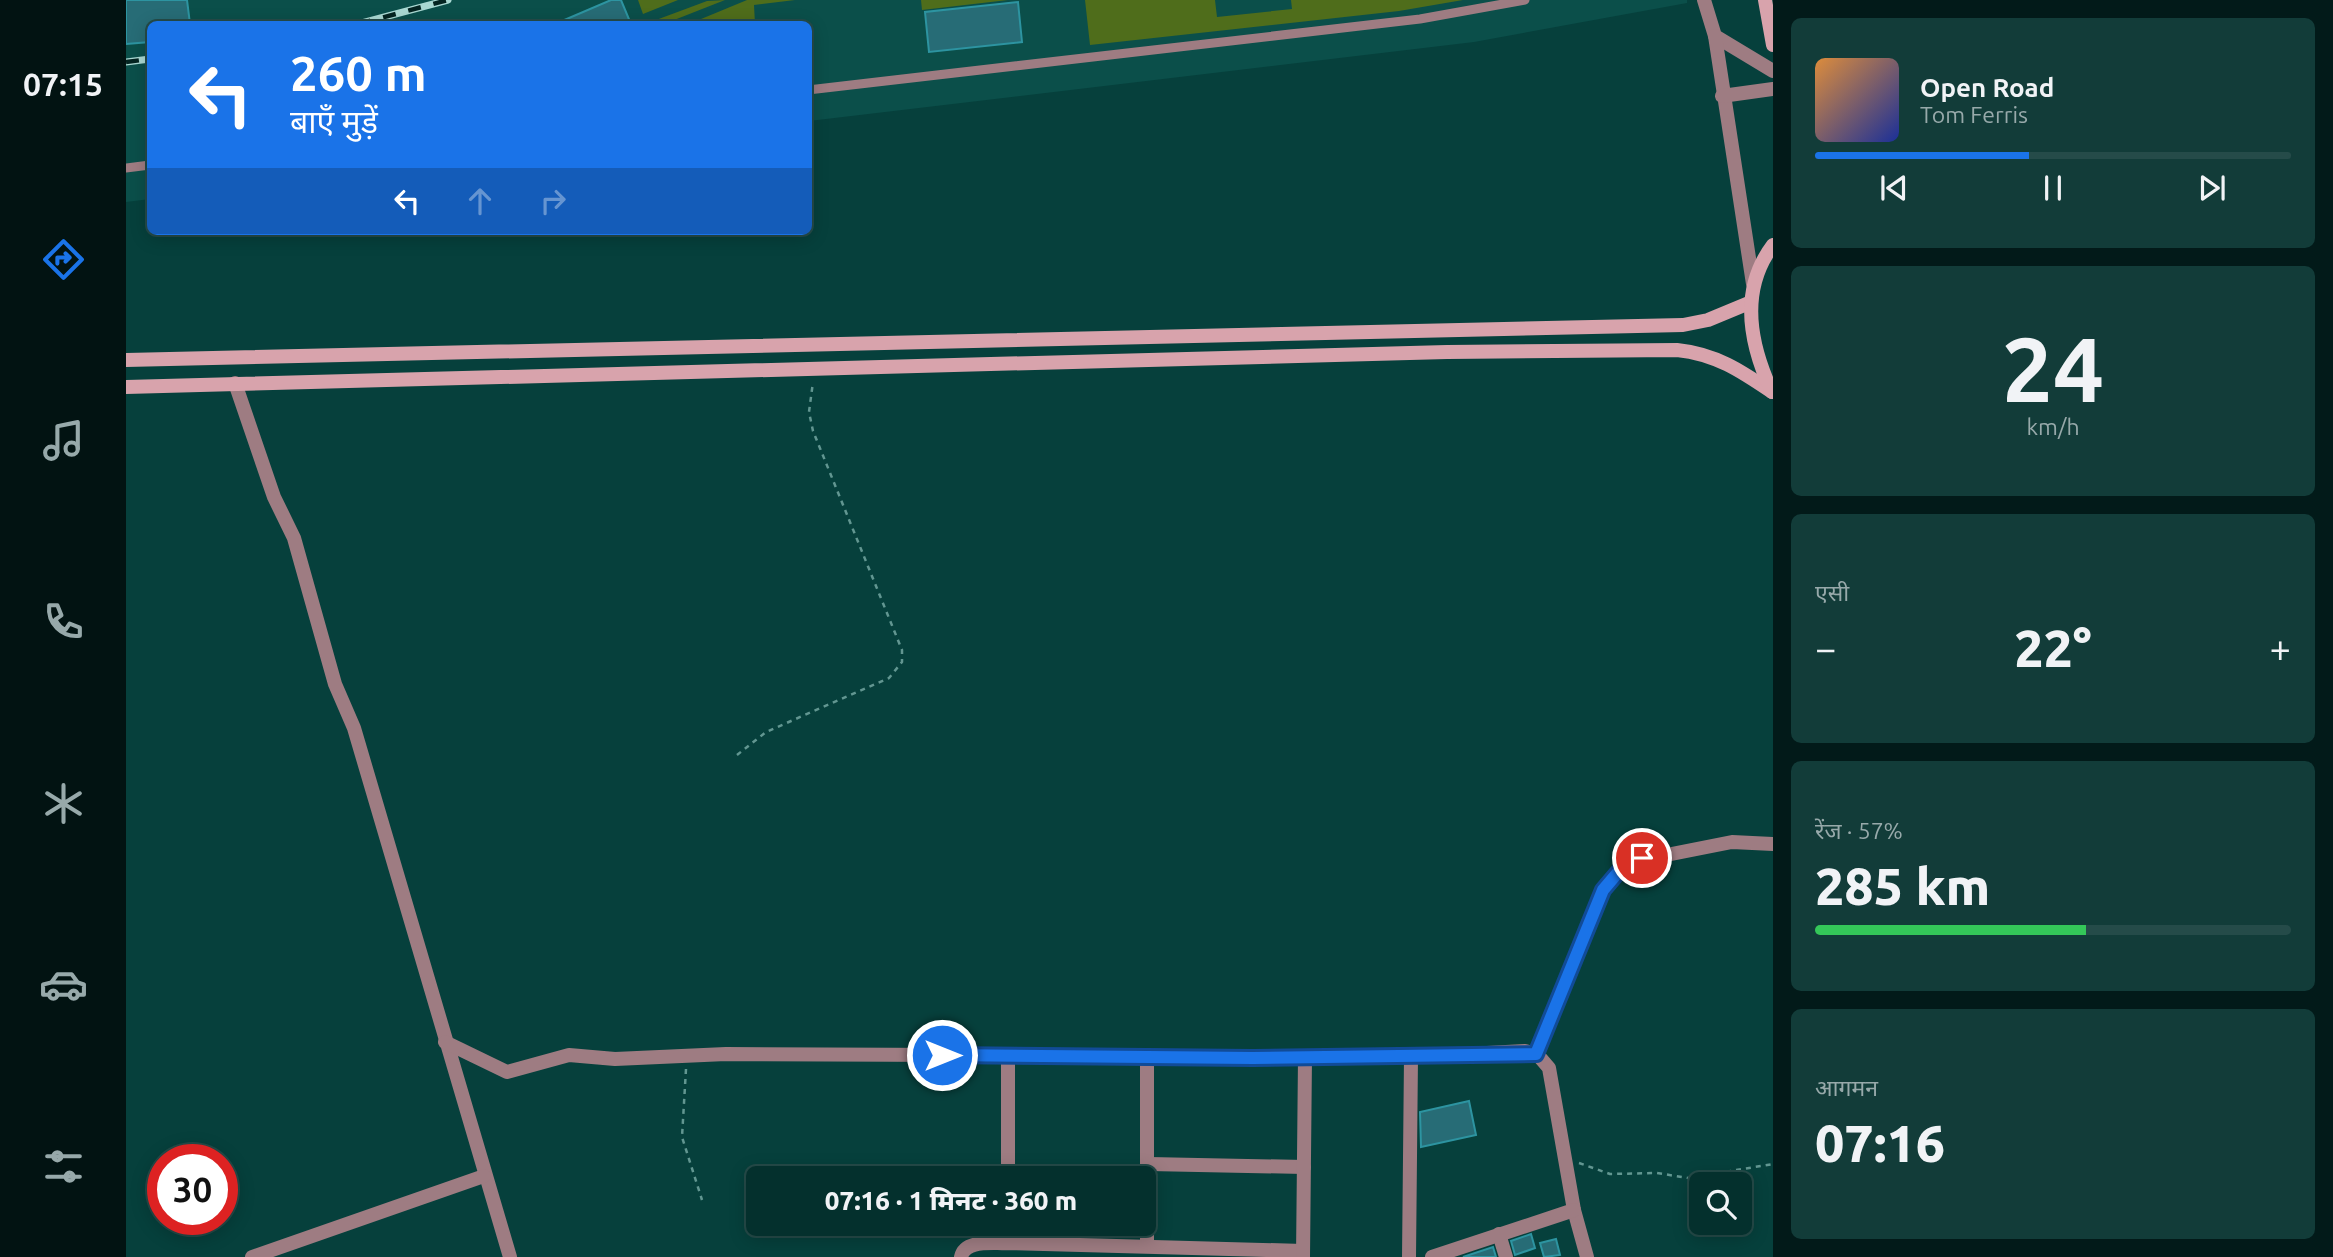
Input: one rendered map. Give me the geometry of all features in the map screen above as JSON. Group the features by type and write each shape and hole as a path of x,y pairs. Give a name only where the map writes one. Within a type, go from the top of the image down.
{"street":[{"path":"1704,0 1715,36 1722,96 1754,284"},
{"path":"1765,0 1773,45"},
{"path":"1715,36 1773,71"},
{"path":"1722,96 1773,89"},
{"path":"1773,245 1754,284 1749,303 1754,340 1773,393"},
{"path":"126,360 1683,325 1708,320 1749,303"},
{"path":"126,387 815,371 1447,352 1677,350 1696,352 1731,364 1773,393"},
{"path":"235,383 274,497 294,538 335,684 354,728 510,1257"},
{"path":"1536,1054 1603,890 1626,863 1732,842 1773,844"},
{"path":"445,1042 507,1072 569,1055 615,1059 687,1055 1411,1057 1525,1051 1536,1054 1549,1068 1574,1210 1587,1257"},
{"path":"1009,1056 1009,1166"},
{"path":"961,1257 964,1249 970,1245 1009,1242 1303,1254 1306,1057"},
{"path":"1409,1257 1411,1057"},
{"path":"1147,1058 1147,1246"},
{"path":"1149,1164 1304,1167"},
{"path":"252,1257 484,1176"},
{"path":"1432,1257 1574,1210"},
{"path":"1499,1234 1506,1257"},
{"path":"1009,1236 1009,1242"}],"lane":[{"path":"812,90 1420,19 1525,0"},
{"path":"126,168 147,165"}],"path":[{"path":"737,755 766,732 889,678 902,662 902,650 813,431 809,412 815,371"},
{"path":"687,1055 682,1137 702,1200"},
{"path":"1566,1158 1610,1174 1657,1173 1688,1178 1773,1164"}],"shaded area":[{"path":"126,0 1687,0 1687,3 1474,42 812,121 812,21 147,21 147,199 126,202"}],"green space":[{"path":"638,0 678,0 643,14"},
{"path":"725,0 672,21 653,21 707,1"},
{"path":"747,0 795,0 754,5 755,21 696,21"},
{"path":"921,0 1008,0 922,10"},
{"path":"1085,0 1215,0 1217,17 1292,9 1291,0 1463,0 1399,11 1090,45"}],"building":[{"path":"126,0 187,0 190,21 147,21 147,42 126,44"},
{"path":"611,0 621,0 630,21 562,21"},
{"path":"1018,2 1022,42 929,52 925,12"},
{"path":"1469,1101 1476,1135 1421,1147 1420,1112"},
{"path":"1531,1234 1535,1248 1515,1255 1511,1241"},
{"path":"1556,1239 1560,1255 1544,1257 1540,1243"},
{"path":"1493,1247 1496,1257 1463,1257"}],"railway":[{"path":"369,21 448,0"},
{"path":"126,62 147,59"}],"route":[{"path":"942,1055 1253,1058 1411,1057 1525,1051 1536,1054 1572,972 1603,890 1626,863 1642,858"}]}
